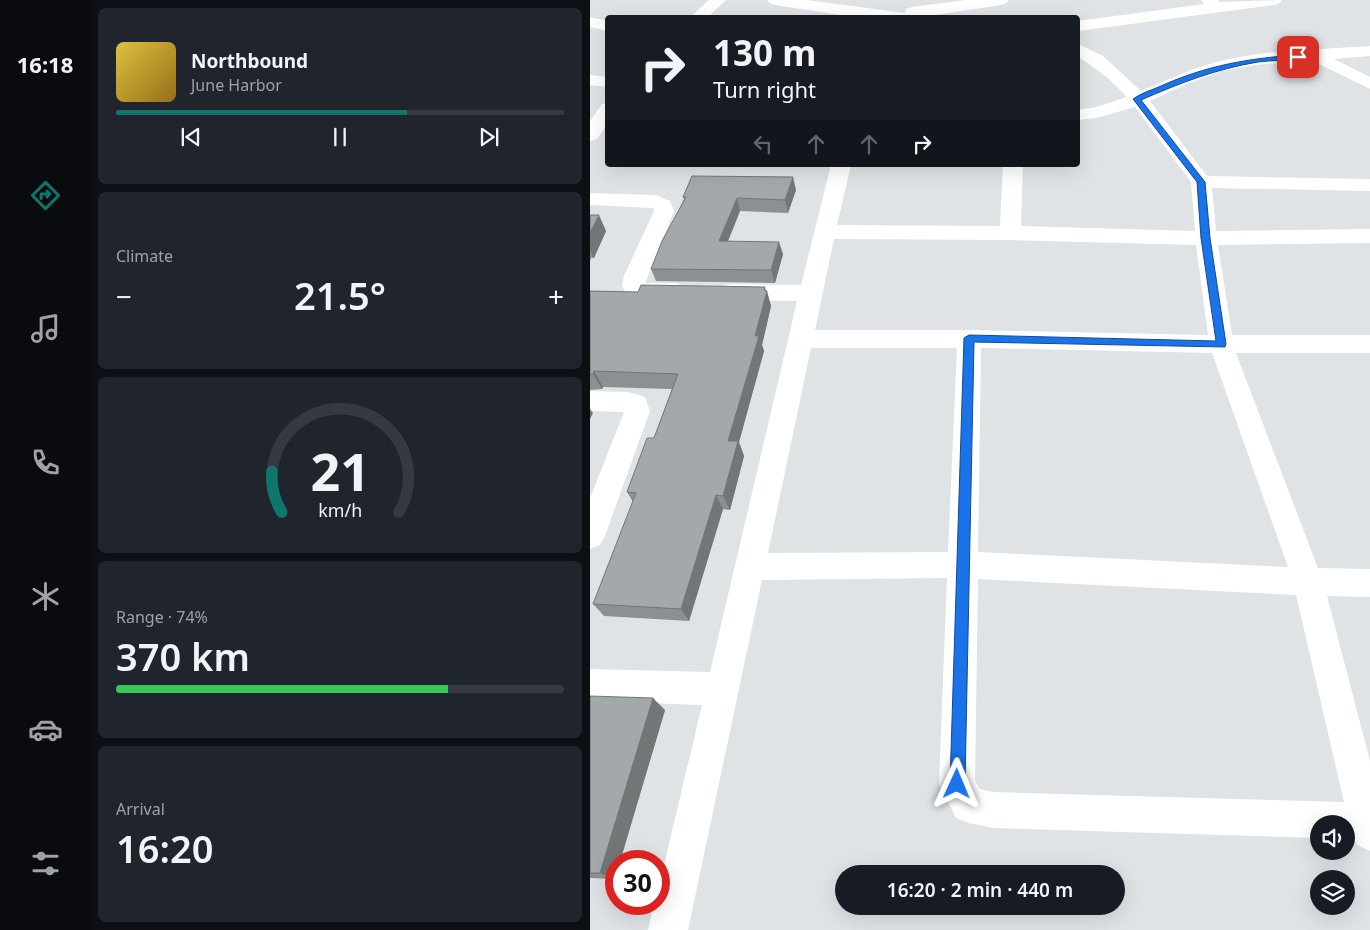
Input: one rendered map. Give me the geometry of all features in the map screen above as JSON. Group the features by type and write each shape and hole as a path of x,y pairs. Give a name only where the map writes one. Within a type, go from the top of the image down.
{"street":[{"path":"700,15 718,0"},
{"path":"775,0 862,13 890,15 913,10 1001,0"},
{"path":"1080,26 1212,4 1274,0"},
{"path":"955,6 986,15"},
{"path":"590,22 605,25"},
{"path":"969,338 957,784 969,805 993,810 1369,827 1308,582 1221,344 1206,238 1201,182 1137,99 1110,70 1080,51"},
{"path":"1080,115 1116,108 1180,80 1217,67 1260,59 1370,51"},
{"path":"1316,56 1370,84"},
{"path":"590,80 605,82"},
{"path":"590,135 605,112"},
{"path":"668,930 802,339 810,293 841,167"},
{"path":"1010,233 1013,167"},
{"path":"1201,182 1370,185"},
{"path":"590,199 656,201 663,205 664,211 635,276 633,286 636,291 810,293"},
{"path":"825,232 1010,233 1206,238 1370,236"},
{"path":"802,339 969,338 1221,344 1369,345"},
{"path":"590,401 628,402 636,404 637,411 590,536"},
{"path":"749,567 962,565 1308,582 1370,583"},
{"path":"590,685 723,688"}],"building":[{"path":"692,176 793,177 785,200 737,198 719,241 779,242 771,270 651,269 662,241 686,197 683,197"},
{"path":"590,215 599,215 590,233"},
{"path":"641,285 765,287 764,290 767,291 755,336 759,336 728,441 738,441 723,496 716,495 681,609 593,604 636,493 627,492 647,438 654,438 678,374 594,371 593,374 590,374 590,291 638,292"},
{"path":"590,696 653,698 607,850 605,850 600,873 590,873"}],"route":[{"path":"957,784 969,338 1221,344 1206,238 1201,182 1137,99 1180,80 1217,67 1260,59 1298,57"}]}
